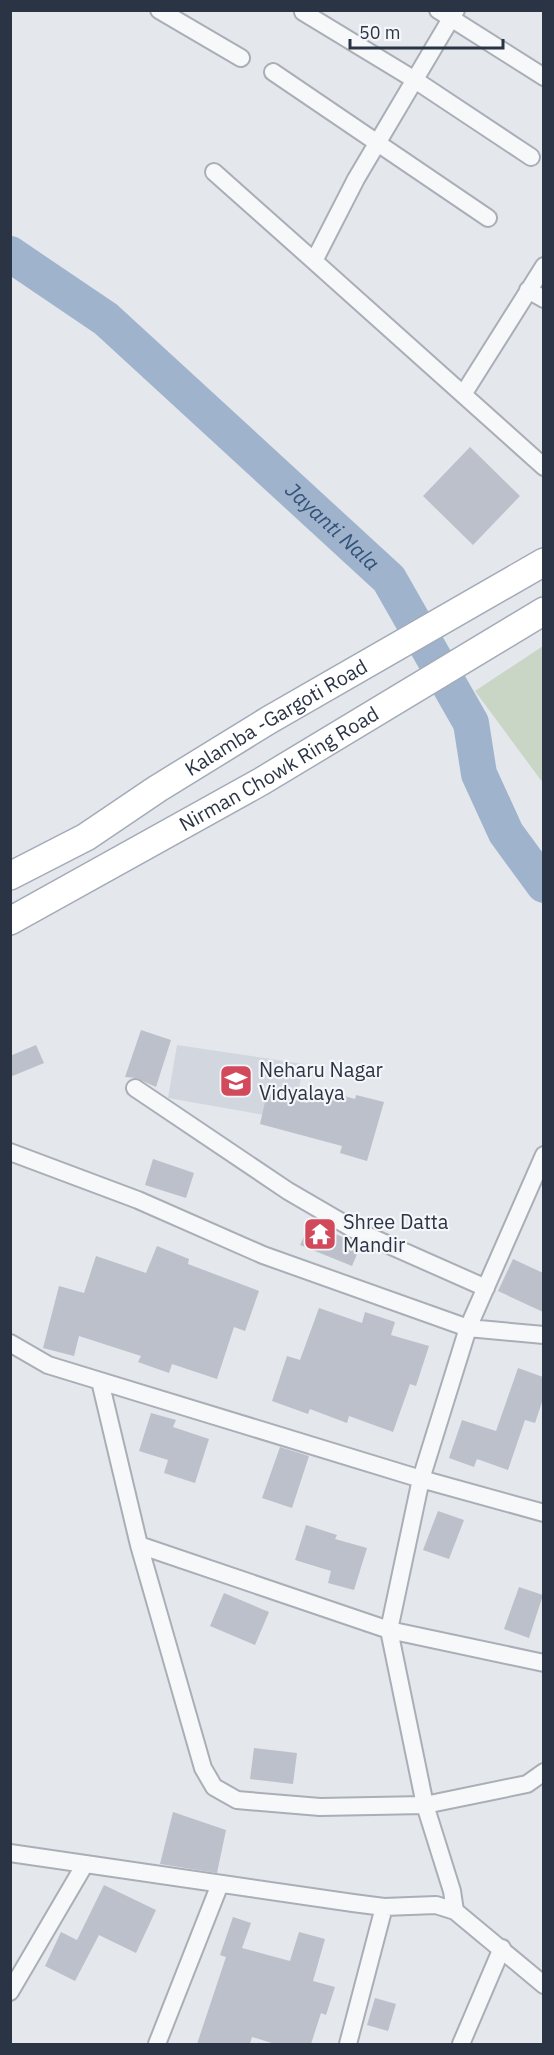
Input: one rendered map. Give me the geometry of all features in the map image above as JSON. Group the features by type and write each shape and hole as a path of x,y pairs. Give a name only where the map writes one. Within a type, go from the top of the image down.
{"main road":[{"name":"Kalamba -Gargoti Road","path":"10,876 87,837 157,789 543,562"},
{"name":"Nirman Chowk Ring Road","path":"10,921 262,781 543,611"}],"street":[{"path":"159,10 242,58"},
{"path":"303,12 415,80 531,157"},
{"path":"314,261 356,178 415,80 449,13 543,76"},
{"path":"273,72 488,218"},
{"path":"214,172 464,393 543,467"},
{"path":"464,393 543,266"},
{"path":"528,290 543,299"},
{"path":"135,1088 288,1191 354,1230 486,1288"},
{"path":"10,1152 138,1200 263,1255 468,1328 543,1335"},
{"path":"455,1911 452,1891 425,1805 389,1630 421,1479 468,1328 543,1155"},
{"path":"10,1343 48,1365 421,1479 543,1513"},
{"path":"100,1381 139,1545 202,1768 214,1787 237,1800 320,1807 425,1805 527,1784 543,1772"},
{"path":"139,1545 389,1630 543,1663"},
{"path":"10,1853 384,1907 436,1905 455,1911 502,1948 543,1985"},
{"path":"10,1992 85,1864"},
{"path":"157,2044 220,1884"},
{"path":"348,2044 384,1907"},
{"path":"461,2044 502,1948"}],"shaded area":[{"name":"Neharu Nagar Vidyalaya","path":"177,1045 304,1064 292,1120 168,1098"}],"green space":[{"path":"543,646 543,783 475,691"}],"building":[{"path":"470,447 520,496 473,545 423,496"},
{"path":"141,1030 171,1040 156,1087 136,1078 125,1077"},
{"path":"36,1045 44,1063 10,1077 10,1056"},
{"path":"312,1087 355,1099 356,1095 384,1102 367,1161 340,1153 342,1146 260,1124 267,1093 307,1103"},
{"path":"153,1159 194,1173 186,1198 145,1185"},
{"name":"Shree Datta Mandir","path":"310,1223 361,1245 352,1266 300,1245"},
{"path":"157,1246 189,1259 188,1264 259,1291 245,1331 234,1327 217,1379 172,1364 169,1373 138,1362 141,1356 79,1336 74,1356 43,1348 59,1286 84,1293 96,1256 146,1273"},
{"path":"513,1259 543,1273 543,1312 498,1291"},
{"path":"319,1308 362,1323 365,1312 395,1322 391,1335 429,1346 416,1386 410,1384 393,1432 349,1416 347,1423 310,1409 308,1414 272,1401 287,1356 300,1360"},
{"path":"518,1368 543,1377 543,1399 535,1423 525,1420 508,1470 477,1459 474,1467 449,1458 462,1420 496,1431"},
{"path":"151,1413 176,1420 173,1427 209,1439 195,1483 164,1473 168,1460 139,1451"},
{"path":"280,1447 309,1456 292,1508 262,1498"},
{"path":"438,1511 464,1520 449,1559 423,1550"},
{"path":"306,1525 337,1535 335,1539 367,1548 354,1590 328,1583 331,1571 295,1560"},
{"path":"519,1587 543,1595 529,1638 504,1629"},
{"path":"224,1593 269,1612 255,1645 210,1626"},
{"path":"254,1748 297,1753 293,1784 250,1779"},
{"path":"173,1812 226,1830 217,1873 160,1864"},
{"path":"104,1885 156,1910 136,1953 99,1935 75,1981 45,1966 61,1932 77,1940"},
{"path":"233,1917 251,1923 242,1948 290,1961 299,1932 325,1939 313,1981 335,1987 326,2015 321,2013 311,2044 275,2044 252,2037 250,2044 197,2044 226,1957 220,1955"},
{"path":"375,1998 396,2004 388,2031 367,2025"}],"waterway":[{"name":"Jayanti Nala","path":"10,254 106,319 389,579 471,723 479,774 506,833 544,885"}],"place":[{"name":"Neharu Nagar Vidyalaya","path":"236,1081"},
{"name":"Shree Datta Mandir","path":"320,1234"}]}
